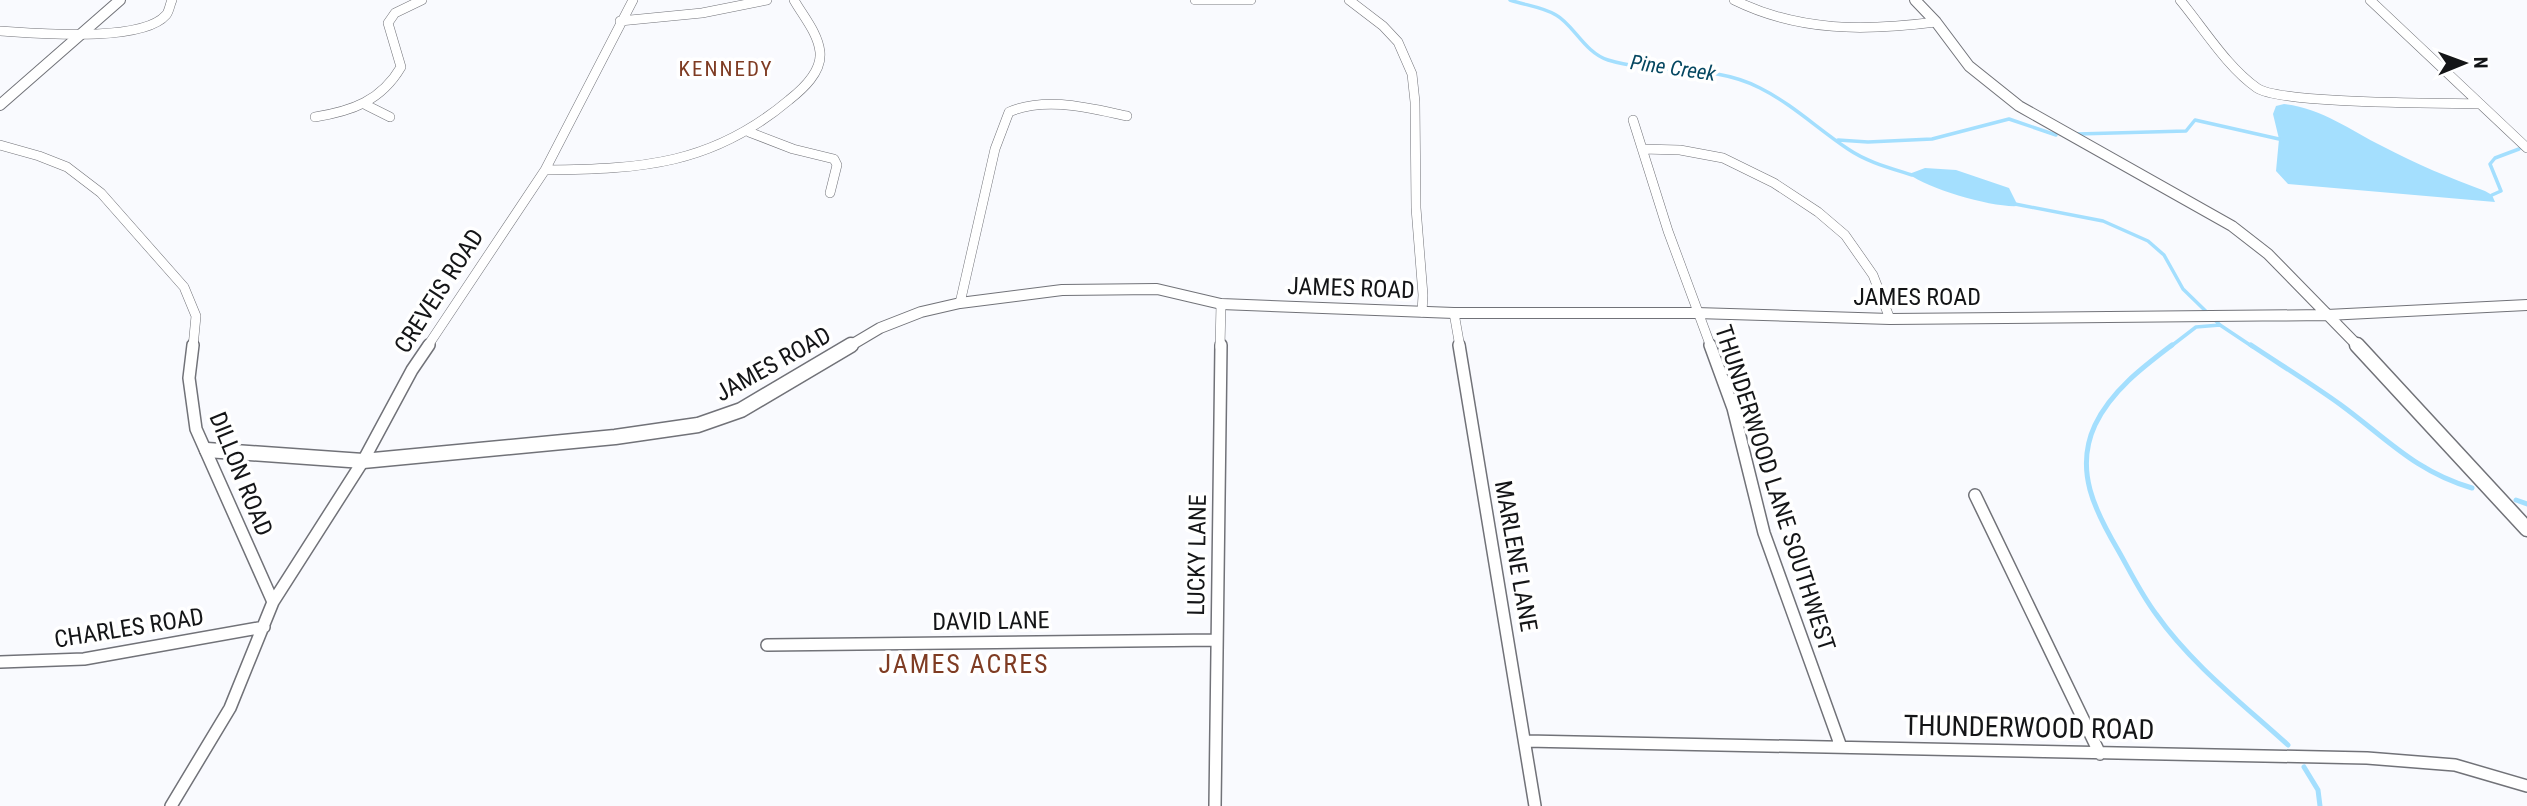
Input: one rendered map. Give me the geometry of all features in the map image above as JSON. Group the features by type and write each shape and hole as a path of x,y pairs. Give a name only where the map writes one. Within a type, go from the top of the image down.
{"street":[{"path":"0,105 120,0"},
{"path":"0,31 128,33 152,27 166,18 172,0"},
{"path":"315,117 341,114 366,105 394,82 401,67 388,23 395,13 422,0"},
{"name":"CREVEIS ROAD","path":"273,602 363,461 412,370 545,170 633,0"},
{"path":"620,21 702,13 767,0"},
{"path":"545,170 604,170 667,164 721,147 750,132 781,109 806,85 818,65 820,51 794,0"},
{"path":"1195,0 1251,0"},
{"path":"1349,0 1388,30 1408,61 1418,128 1415,184 1419,273 1425,300 1422,312"},
{"path":"1734,0 1771,18 1810,26 1867,28 1936,22"},
{"path":"1915,0 1936,22 1954,49 1989,83 2019,106 2076,140 2187,199 2232,226 2268,254 2527,529"},
{"path":"2180,0 2255,87 2284,95 2480,104"},
{"path":"2370,0 2527,148"},
{"path":"960,303 995,149 1009,112 1025,105 1049,104 1081,106 1127,116"},
{"path":"366,105 390,117"},
{"name":"THUNDERWOOD LANE SOUTHWEST","path":"1633,120 1696,313 1733,408 1764,533 1841,747"},
{"path":"750,132 793,149 834,159 837,165 830,193"},
{"name":"DILLON ROAD","path":"0,145 64,166 92,183 141,240 165,263 185,290 194,308 196,326 189,372 191,406 196,429 273,602"},
{"path":"1642,149 1679,150 1723,158 1774,184 1818,212 1845,235 1873,275 1890,319"},
{"name":"JAMES ROAD","path":"207,450 363,461 615,437 698,425 753,404 880,328 921,312 960,303 1062,290 1138,289 1180,293 1221,304 1422,312 1696,313 1890,319 2327,315 2527,305"},
{"name":"LUCKY LANE","path":"1215,806 1221,304"},
{"name":"MARLENE LANE","path":"1454,313 1535,806"},
{"path":"1975,495 2100,754"},
{"path":"171,806 230,708 273,602"},
{"name":"CHARLES ROAD","path":"0,662 83,659 264,627"},
{"name":"DAVID LANE","path":"767,645 1216,640"},
{"name":"THUNDERWOOD ROAD","path":"1526,741 2412,760 2455,765 2527,786"}],"water":[{"path":"2284,104 2323,115 2408,159 2485,191 2492,195 2495,202 2288,184 2276,171 2279,139 2273,114 2276,106"},
{"path":"1925,168 1956,170 2009,188 2018,206 1994,204 1962,196 1931,186 1909,174"}],"waterway":[{"name":"Pine Creek","path":"1510,0 1556,15 1586,45 1608,60 1646,67 1704,72 1742,80 1783,101 1855,154 1912,175"},
{"path":"1838,140 1868,142 1932,139 2009,119 2056,135"},
{"path":"2077,134 2186,131 2195,120 2279,139"},
{"path":"2492,195 2501,191 2490,164 2495,158 2519,149"},
{"path":"2015,204 2103,221 2148,241 2164,255 2183,289 2220,325"},
{"path":"2170,347 2196,327 2220,325"},
{"path":"2220,325 2253,347"},
{"path":"2172,345 2129,380 2110,401 2095,425 2086,458 2090,490 2102,520 2136,582 2170,632 2218,683 2288,745"},
{"path":"2251,345 2330,397 2402,453 2434,473 2472,488"},
{"path":"2516,500 2527,504"},
{"path":"2304,767 2318,790 2320,806"}],"district":[{"name":"KENNEDY","path":"726,69"},
{"name":"JAMES ACRES","path":"964,664"}]}
